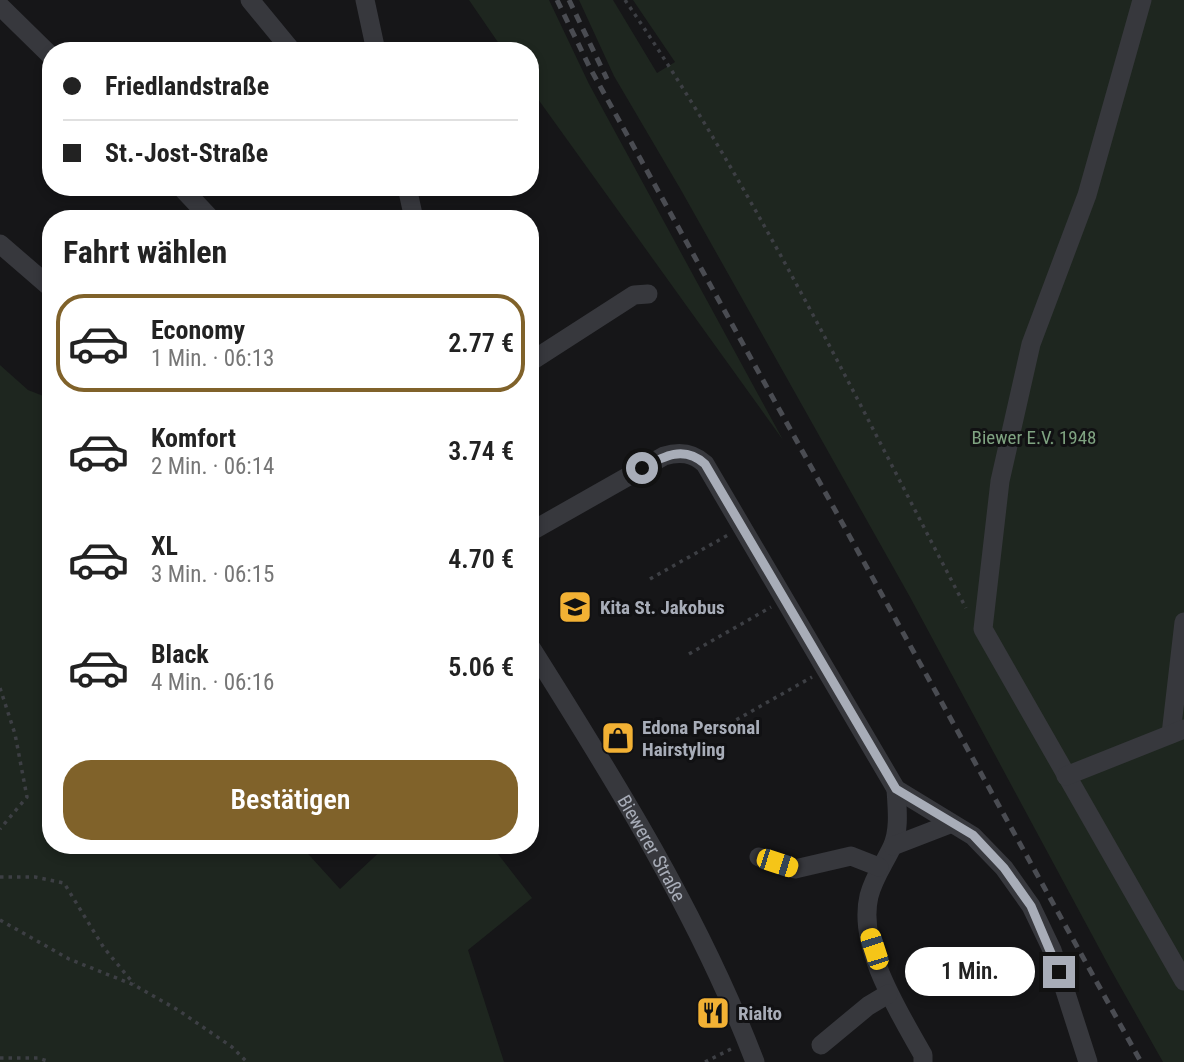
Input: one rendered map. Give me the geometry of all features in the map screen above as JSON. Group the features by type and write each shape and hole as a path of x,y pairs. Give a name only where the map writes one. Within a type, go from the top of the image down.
{"street":[{"path":"250,0 285,42"},
{"path":"365,0 374,42"},
{"path":"1142,0 1087,195 1031,344 1000,481 983,629 1184,981"},
{"path":"0,6 42,47"},
{"path":"189,196 202,210"},
{"path":"0,244 42,280"},
{"path":"539,356 634,295 648,294"},
{"path":"539,527 664,456 676,452 696,455 705,464 896,789 950,824 973,835 1004,868 1031,906 1052,950 1086,1061"},
{"path":"1066,775 1177,732 1184,622"},
{"name":"Biewerer Straße","path":"539,660 597,752 687,913 755,1062"},
{"path":"896,789 897,820 893,846 879,867 869,897 867,927 888,994 923,1055 923,1062"},
{"path":"893,846 950,824"},
{"path":"759,857 795,869 851,856 879,867"},
{"path":"821,1045 868,1006 888,994"}],"path":[{"path":"625,0 674,72 788,267 970,616 983,629"},
{"path":"650,579 742,527"},
{"path":"689,654 785,599"},
{"path":"729,724 826,670"},
{"path":"0,688 15,734 27,797 0,829"},
{"path":"0,877 35,877 64,883 104,948 134,985"},
{"path":"0,920 69,959 134,985 178,1010 232,1047 247,1062"},
{"path":"705,1062 747,1041"},
{"path":"0,1058 38,1058 50,1062"}],"green space":[{"path":"469,0 549,0 589,84 783,440 539,101 539,42 498,42"},
{"name":"Biewer E.V. 1948","path":"579,0 613,0 657,73 675,62 633,0 1184,0 1184,1062 1163,1062 910,597 614,76"},
{"path":"0,365 28,390 42,395 42,854 308,854 340,889 377,854 498,854 532,898 468,950 504,1062 0,1062"}],"railway":[{"path":"557,0 590,68 1141,1062"},
{"path":"569,0 607,79"}],"place":[{"name":"Kita St. Jakobus","path":"575,607"},
{"name":"Edona Personal Hairstyling","path":"618,738"},
{"name":"Rialto","path":"713,1013"}],"route":[{"path":"642,468 676,452 696,455 705,464 896,789 950,824 973,835 1004,868 1031,906 1052,950 1059,972"}]}
